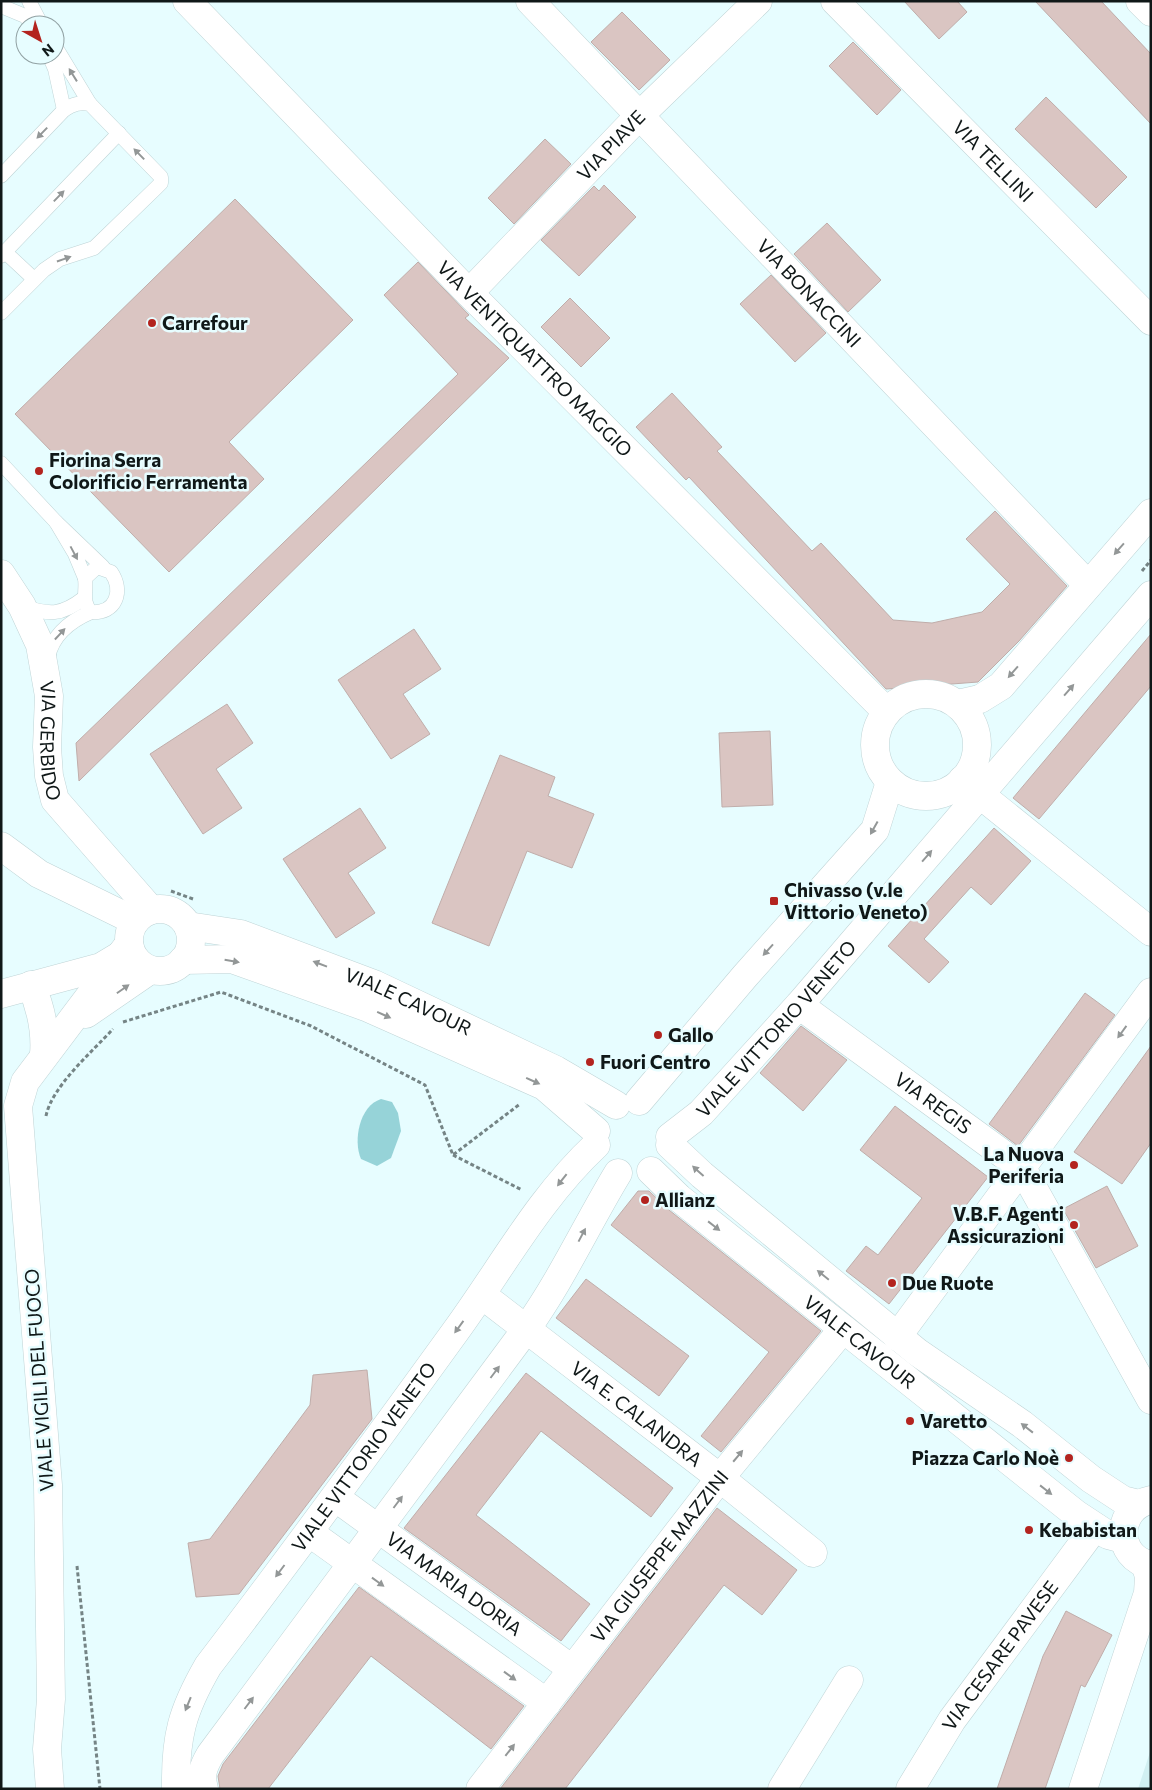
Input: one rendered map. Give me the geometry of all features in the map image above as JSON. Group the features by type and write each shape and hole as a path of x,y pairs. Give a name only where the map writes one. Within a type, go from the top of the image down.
{"main road":[{"name":"VIA VENTIQUATTRO MAGGIO","path":"187,1 469,292 886,711"},
{"name":"VIA BONACCINI","path":"530,1 1088,585"},
{"name":"VIA PIAVE","path":"469,292 639,116 758,1"},
{"name":"VIA TELLINI","path":"835,1 1151,321"},
{"path":"1140,1 1151,12"},
{"path":"958,704 980,700 1001,686 1151,512"},
{"name":"VIA GERBIDO","path":"1,574 22,606 40,645 46,668 49,696 47,747 49,776 55,800 134,933"},
{"path":"966,785 974,763 977,737 973,725 958,704 944,696 929,693 913,694 898,701 886,711 878,725 874,739 875,755 880,770 890,782 900,790 913,795 939,794 966,785 1015,753 1151,596"},
{"path":"628,1103 652,1106 661,1114 668,1125 670,1141 666,1156 651,1171 635,1175 618,1173 608,1166 600,1156 596,1138 607,1112 628,1103 745,976 875,830 890,782"},
{"path":"966,785 1151,932"},
{"name":"VIALE VITTORIO VENETO","path":"670,1141 701,1113 799,1005 957,823 966,785"},
{"path":"1,846 39,874 134,933"},
{"path":"1,994 35,993 101,967 134,933 162,909 172,911 181,917 192,935 191,946 183,960 170,969 150,970 136,960 134,933"},
{"name":"VIALE CAVOUR","path":"188,926 242,934 374,984 628,1103"},
{"name":"VIALE VIGILI DEL FUOCO","path":"50,1789 47,1749 51,1699 48,1486 18,1106 26,1082 44,1055 68,1026 134,933"},
{"name":"VIALE CAVOUR","path":"183,960 232,959 366,1008 544,1086 596,1138"},
{"name":"VIALE VIGILI DEL FUOCO","path":"68,1026 150,970"},
{"path":"897,1337 1151,992"},
{"path":"35,993 48,1015 68,1026"},
{"path":"35,993 45,1037 44,1055"},
{"name":"VIA REGIS","path":"799,1005 1022,1168 1151,1400"},
{"name":"VIALE VITTORIO VENETO","path":"176,1789 175,1752 181,1721 193,1692 208,1666 336,1498 482,1295 545,1202 596,1138"},
{"name":"VIALE CAVOUR","path":"670,1141 702,1175 897,1337 1022,1424 1091,1479 1123,1500 1145,1502"},
{"name":"VIALE CAVOUR","path":"651,1171 679,1198 1076,1514 1108,1535 1123,1539"},
{"path":"204,1789 201,1780 202,1768 210,1755 528,1328 548,1298 618,1173"},
{"name":"VIA E. CALANDRA","path":"482,1295 528,1328 720,1478 813,1554"},
{"name":"VIA GIUSEPPE MAZZINI","path":"480,1789 720,1478 843,1329"},
{"name":"VIA MARIA DORIA","path":"336,1498 572,1669"},
{"path":"1083,1789 1148,1593 1148,1564 1131,1554 1123,1539 1125,1519 1145,1502"},
{"name":"VIA CESARE PAVESE","path":"910,1789 952,1720 1095,1526"},
{"path":"310,1533 547,1702"},
{"path":"782,1789 849,1680"},
{"name":"VIALE VIGILI DEL FUOCO","path":"37,1789 47,1749"}],"lane":[{"path":"29,1 37,15"},
{"path":"8,5 23,15"},
{"path":"1,312 34,279 60,259 94,248 160,183 161,177 90,104 65,63"},
{"path":"53,65 64,110"},
{"path":"1,176 64,110 72,105 90,104"},
{"path":"34,279 3,254 119,133"},
{"path":"1,463 56,522 115,578 118,590 117,600 109,609 99,613 91,612 76,619 56,638 50,645 46,668"},
{"path":"56,522 75,554 86,578 84,605 91,612"},
{"path":"86,578 97,567 103,567"},
{"path":"22,606 41,613 54,614 72,608 84,598"}],"path":[{"path":"46,1122 49,1104 74,1071 118,1023 221,992 311,1026 426,1085 454,1155 544,1086"},
{"path":"77,1563 100,1789"}],"shaded area":[{"path":"381,1099 392,1102 398,1113 401,1131 391,1158 377,1166 361,1159 358,1134 367,1109"},
{"path":"1151,1749 1151,1789 1138,1789"}],"building":[{"path":"904,1 957,1 967,12 939,39"},
{"path":"1035,1 1101,1 1151,54 1151,124"},
{"path":"622,12 670,60 639,90 591,42"},
{"path":"853,42 901,90 877,115 829,66"},
{"path":"1046,97 1127,177 1096,208 1015,129"},
{"path":"545,139 571,164 514,224 488,198"},
{"path":"604,185 636,217 579,276 541,240 594,186 599,191"},
{"path":"235,199 353,320 229,442 264,479 169,572 15,414"},
{"path":"827,223 881,280 848,312 794,254"},
{"path":"418,262 469,315 465,318 509,358 79,781 76,743 458,374 384,295"},
{"path":"771,275 826,333 795,362 740,304"},
{"path":"570,298 610,338 581,367 541,327"},
{"path":"672,393 722,447 717,451 812,551 821,543 893,620 932,623 982,612 1010,584 966,539 995,511 1067,586 1019,641 978,682 886,689 689,477 686,480 636,427"},
{"path":"414,629 441,669 403,694 430,734 391,759 338,680"},
{"path":"1151,634 1151,686 1039,819 1013,798"},
{"path":"227,704 253,743 216,769 242,808 203,834 150,754"},
{"path":"770,731 773,805 722,807 719,733"},
{"path":"500,755 555,777 548,796 594,814 572,868 527,851 489,946 432,923"},
{"path":"360,808 386,848 348,873 375,913 336,938 283,859"},
{"path":"994,828 1031,861 991,905 971,887 924,939 949,962 929,983 888,946"},
{"path":"1085,993 1115,1015 1018,1146 989,1124"},
{"path":"801,1026 847,1060 803,1111 760,1073"},
{"path":"1151,1046 1151,1143 1122,1184 1074,1152"},
{"path":"895,1106 988,1177 889,1304 846,1271 866,1246 878,1255 922,1198 860,1150"},
{"path":"1107,1186 1138,1246 1096,1268 1063,1209"},
{"path":"638,1191 649,1191 669,1210 821,1331 721,1452 701,1436 769,1352 611,1225"},
{"path":"586,1279 689,1356 659,1396 556,1318"},
{"path":"367,1370 372,1419 239,1594 196,1597 188,1543 210,1539 310,1405 313,1375"},
{"path":"526,1373 673,1488 651,1517 541,1431 476,1515 590,1604 561,1641 404,1528"},
{"path":"717,1508 797,1570 762,1615 724,1585 565,1789 500,1789"},
{"path":"359,1587 524,1706 491,1749 371,1656 268,1789 220,1789 218,1776 223,1764"},
{"path":"1066,1611 1112,1635 1085,1687 1081,1685 1045,1789 997,1789 1043,1656"}],"place":[{"name":"Carrefour","path":"152,323"},
{"name":"Fiorina Serra Colorificio Ferramenta","path":"39,471"},
{"name":"Chivasso (v.le Vittorio Veneto)","path":"774,901"},
{"name":"Gallo","path":"658,1035"},
{"name":"Fuori Centro","path":"590,1062"},
{"name":"La Nuova Periferia","path":"1074,1165"},
{"name":"Allianz","path":"645,1200"},
{"name":"V.B.F. Agenti Assicurazioni","path":"1074,1225"},
{"name":"Due Ruote","path":"892,1283"},
{"name":"Varetto","path":"910,1421"},
{"name":"Piazza Carlo Noè","path":"1069,1458"},
{"name":"Kebabistan","path":"1029,1530"}]}
